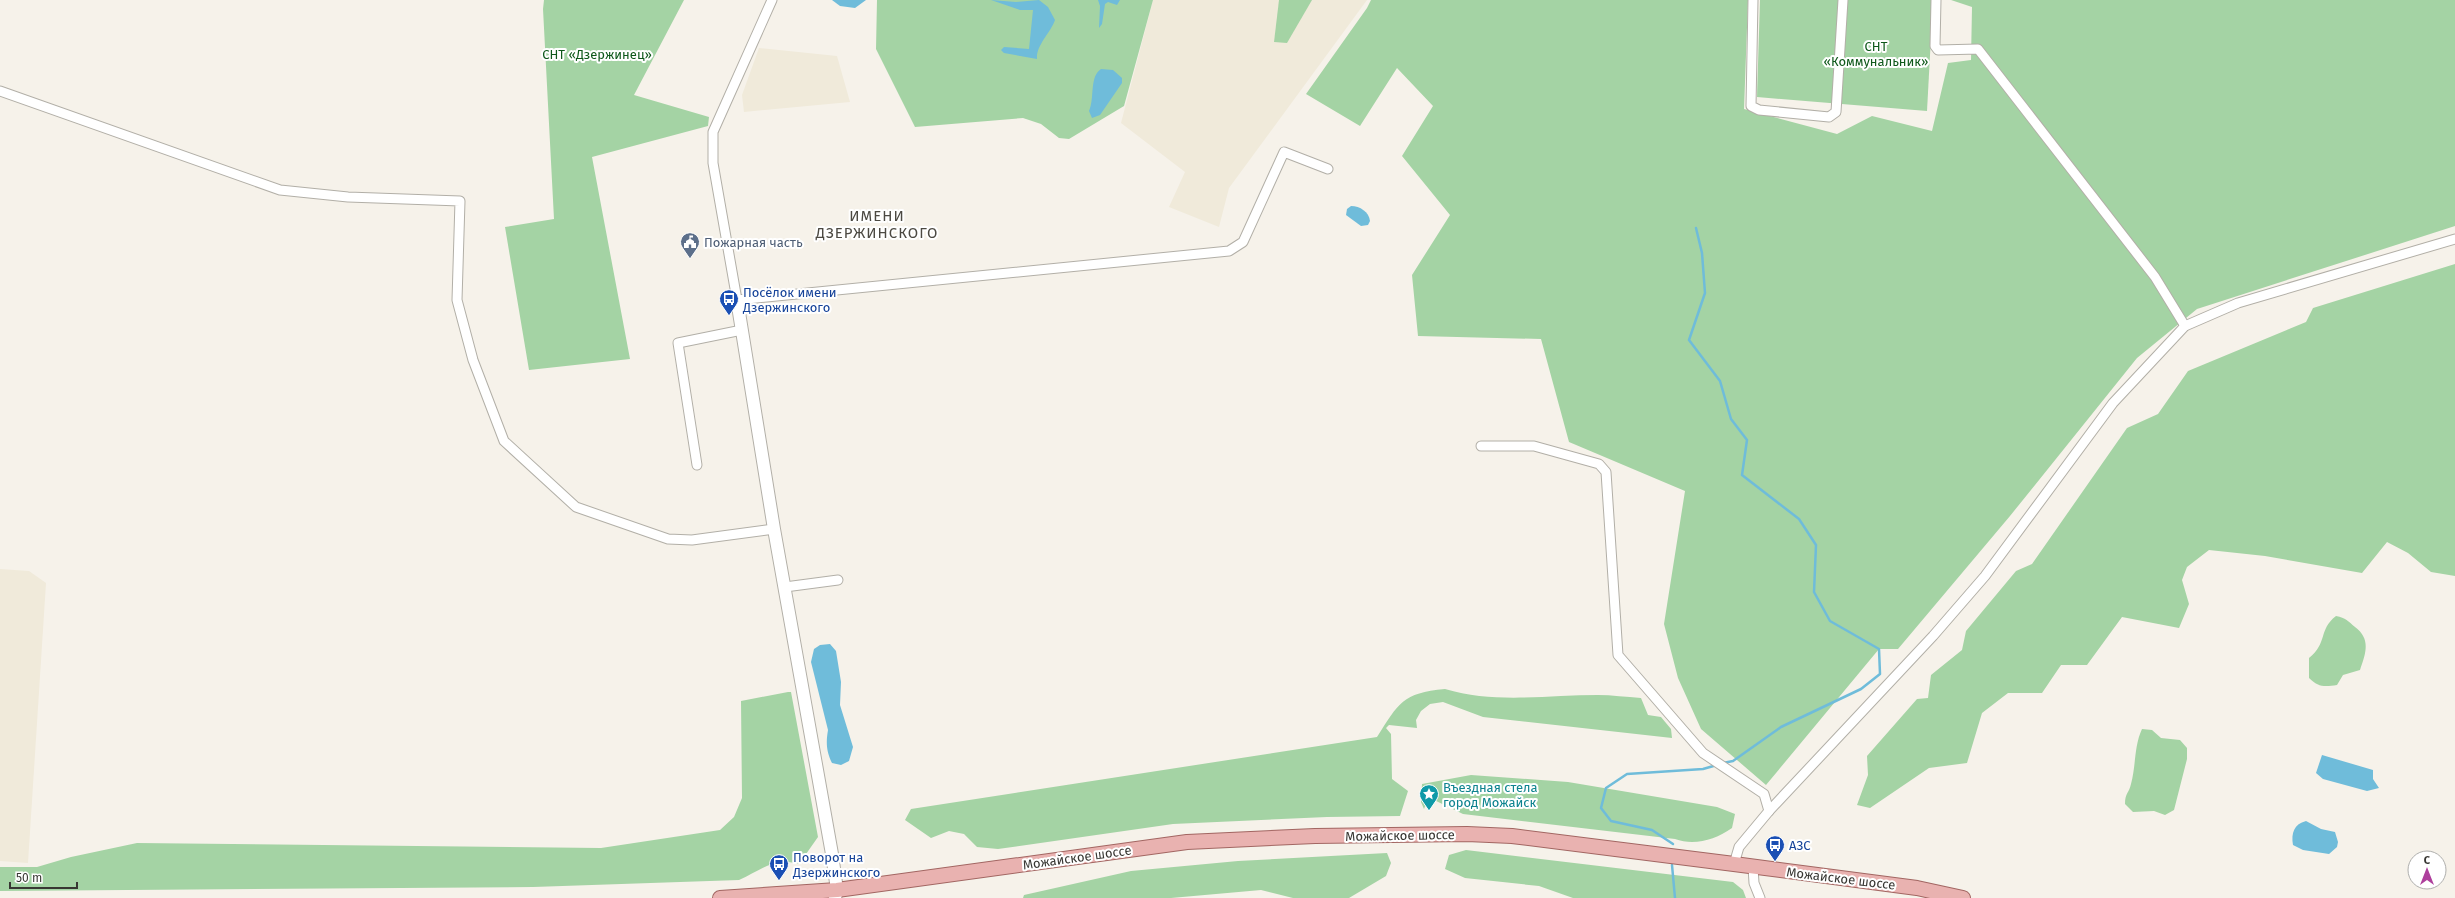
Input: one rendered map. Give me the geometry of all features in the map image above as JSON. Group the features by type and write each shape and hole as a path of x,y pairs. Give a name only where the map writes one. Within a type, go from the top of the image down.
{"main road":[{"name":"Можайское шоссе","path":"720,898 836,894 1156,846 1308,837 1500,835 1917,888 1963,898"}],"street":[{"path":"772,0 713,132 713,163 836,894"},
{"path":"1754,0 1751,106 1759,110 1829,116 1836,112 1843,0"},
{"path":"1936,0 1935,46 1938,50 1978,49 2155,276 2185,326"},
{"path":"0,91 280,190 348,197 460,200 458,300 473,360 504,440 576,507 668,539 692,540 774,529"},
{"path":"737,300 1229,251 1243,242 1284,152 1328,169"},
{"path":"1734,864 1738,847 1769,811 1933,636 1985,576 2113,403 2185,326 2238,303 2455,239"},
{"path":"697,465 678,343 742,330"},
{"path":"1481,446 1534,446 1599,464 1606,472 1618,655 1704,753 1764,794 1769,811"},
{"path":"785,587 838,580"},
{"path":"1753,867 1754,884 1760,898"}],"shaded area":[{"path":"1153,0 1367,0 1229,188 1219,227 1169,207 1185,172 1121,123"},
{"path":"759,48 837,56 850,102 744,112 742,95"},
{"path":"0,569 29,571 46,583 28,863 0,861"}],"green space":[{"name":"СНТ «Дзержинец»","path":"544,0 684,0 634,95 709,117 708,126 592,157 630,359 529,370 505,227 554,219 543,9"},
{"path":"877,0 1153,0 1124,106 1069,139 1059,138 1041,124 1023,118 915,127 876,49"},
{"path":"1279,0 1312,0 1287,43 1274,42"},
{"path":"1371,0 1748,0 1744,109 1837,134 1872,116 1932,131 1948,63 1971,60 1972,7 1951,0 2455,0 2455,226 2197,309 2137,358 2010,516 1898,649 1879,649 1766,785 1701,729 1678,678 1664,624 1685,491 1569,442 1541,339 1418,336 1412,275 1450,215 1402,156 1433,106 1397,68 1360,126 1306,94 1367,8"},
{"name":"СНТ «Коммунальник»","path":"1760,0 1933,0 1927,111 1757,97"},
{"path":"2455,264 2455,576 2431,572 2408,553 2387,542 2362,573 2265,556 2209,550 2187,567 2182,580 2189,604 2179,628 2122,617 2087,665 2061,665 2042,693 2008,693 1982,713 1967,763 1929,768 1870,808 1857,805 1868,775 1867,756 1917,699 1928,698 1931,675 1962,650 1966,631 2016,571 2032,564 2127,428 2158,414 2188,371 2306,322 2313,308"},
{"path":"2336,616 2347,620 2363,636 2366,647 2364,658 2360,670 2343,675 2337,685 2322,686 2309,678 2309,658 2319,647 2327,626"},
{"path":"1445,689 1464,694 1521,698 1598,695 1641,698 1648,715 1661,717 1671,729 1672,738 1483,717 1443,702 1430,704 1421,711 1416,720 1417,728 1389,725 1386,728 1391,734 1392,779 1408,791 1400,816 1327,817 1173,824 998,849 977,847 964,834 949,831 931,838 905,820 911,809 1377,737 1397,708 1410,697 1419,693"},
{"path":"791,692 818,837 799,864 790,862 775,863 739,880 533,887 0,891 0,867 37,867 71,857 137,843 601,848 720,830 734,817 742,798 741,701"},
{"path":"2142,729 2152,730 2161,738 2180,740 2187,748 2187,759 2174,810 2165,815 2154,811 2133,812 2125,804 2133,777 2139,736"},
{"path":"1471,775 1568,782 1717,807 1735,814 1732,828 1712,839 1690,842 1463,814 1432,799 1427,801 1424,809 1421,802 1422,784"},
{"path":"1466,850 1733,882 1743,890 1746,898 1573,898 1539,886 1465,878 1445,869 1449,855"},
{"path":"1387,853 1391,863 1386,876 1349,898 1293,898 1261,890 1171,898 1023,898 1024,895 1131,871 1238,861"}],"water":[{"path":"832,0 866,0 855,8 840,6"},
{"path":"991,0 1016,2 1039,0 1048,7 1055,20 1041,44 1037,54 1037,59 1004,53 1001,50 1004,47 1029,49 1033,10 1020,10"},
{"path":"1098,0 1120,0 1117,5 1108,2 1105,4 1102,24 1099,28 1100,6"},
{"path":"1101,69 1113,70 1122,78 1122,83 1100,115 1092,118 1089,111 1094,82 1097,73"},
{"path":"1351,206 1361,208 1366,212 1370,221 1368,225 1361,226 1346,215 1347,209"},
{"path":"830,644 836,651 841,682 840,705 853,747 849,761 841,765 832,763 829,754 827,743 828,730 811,662 814,649 820,645"},
{"path":"2322,755 2373,770 2373,779 2379,788 2367,791 2323,779 2316,773"},
{"path":"2306,821 2321,829 2335,832 2338,842 2337,847 2329,854 2303,850 2293,845 2292,837 2294,830 2299,824"}],"waterway":[{"path":"1696,228 1702,253 1705,293 1689,340 1720,381 1731,419 1747,440 1742,475 1799,519 1816,545 1814,592 1830,621 1879,649 1880,674 1861,689 1781,727 1733,761 1723,763"},
{"path":"1673,844 1652,830 1611,821 1601,808 1606,788 1627,774 1703,769 1717,765"},
{"path":"1672,865 1675,898"}],"place":[{"name":"Пожарная часть","path":"690,259"},
{"name":"Посёлок имени Дзержинского","path":"729,316"},
{"name":"Въездная стела город Можайск","path":"1429,811"},
{"name":"АЗС","path":"1775,862"},
{"name":"Поворот на Дзержинского","path":"779,881"}],"district":[{"name":"ИМЕНИ ДЗЕРЖИНСКОГО","path":"877,224"}]}
